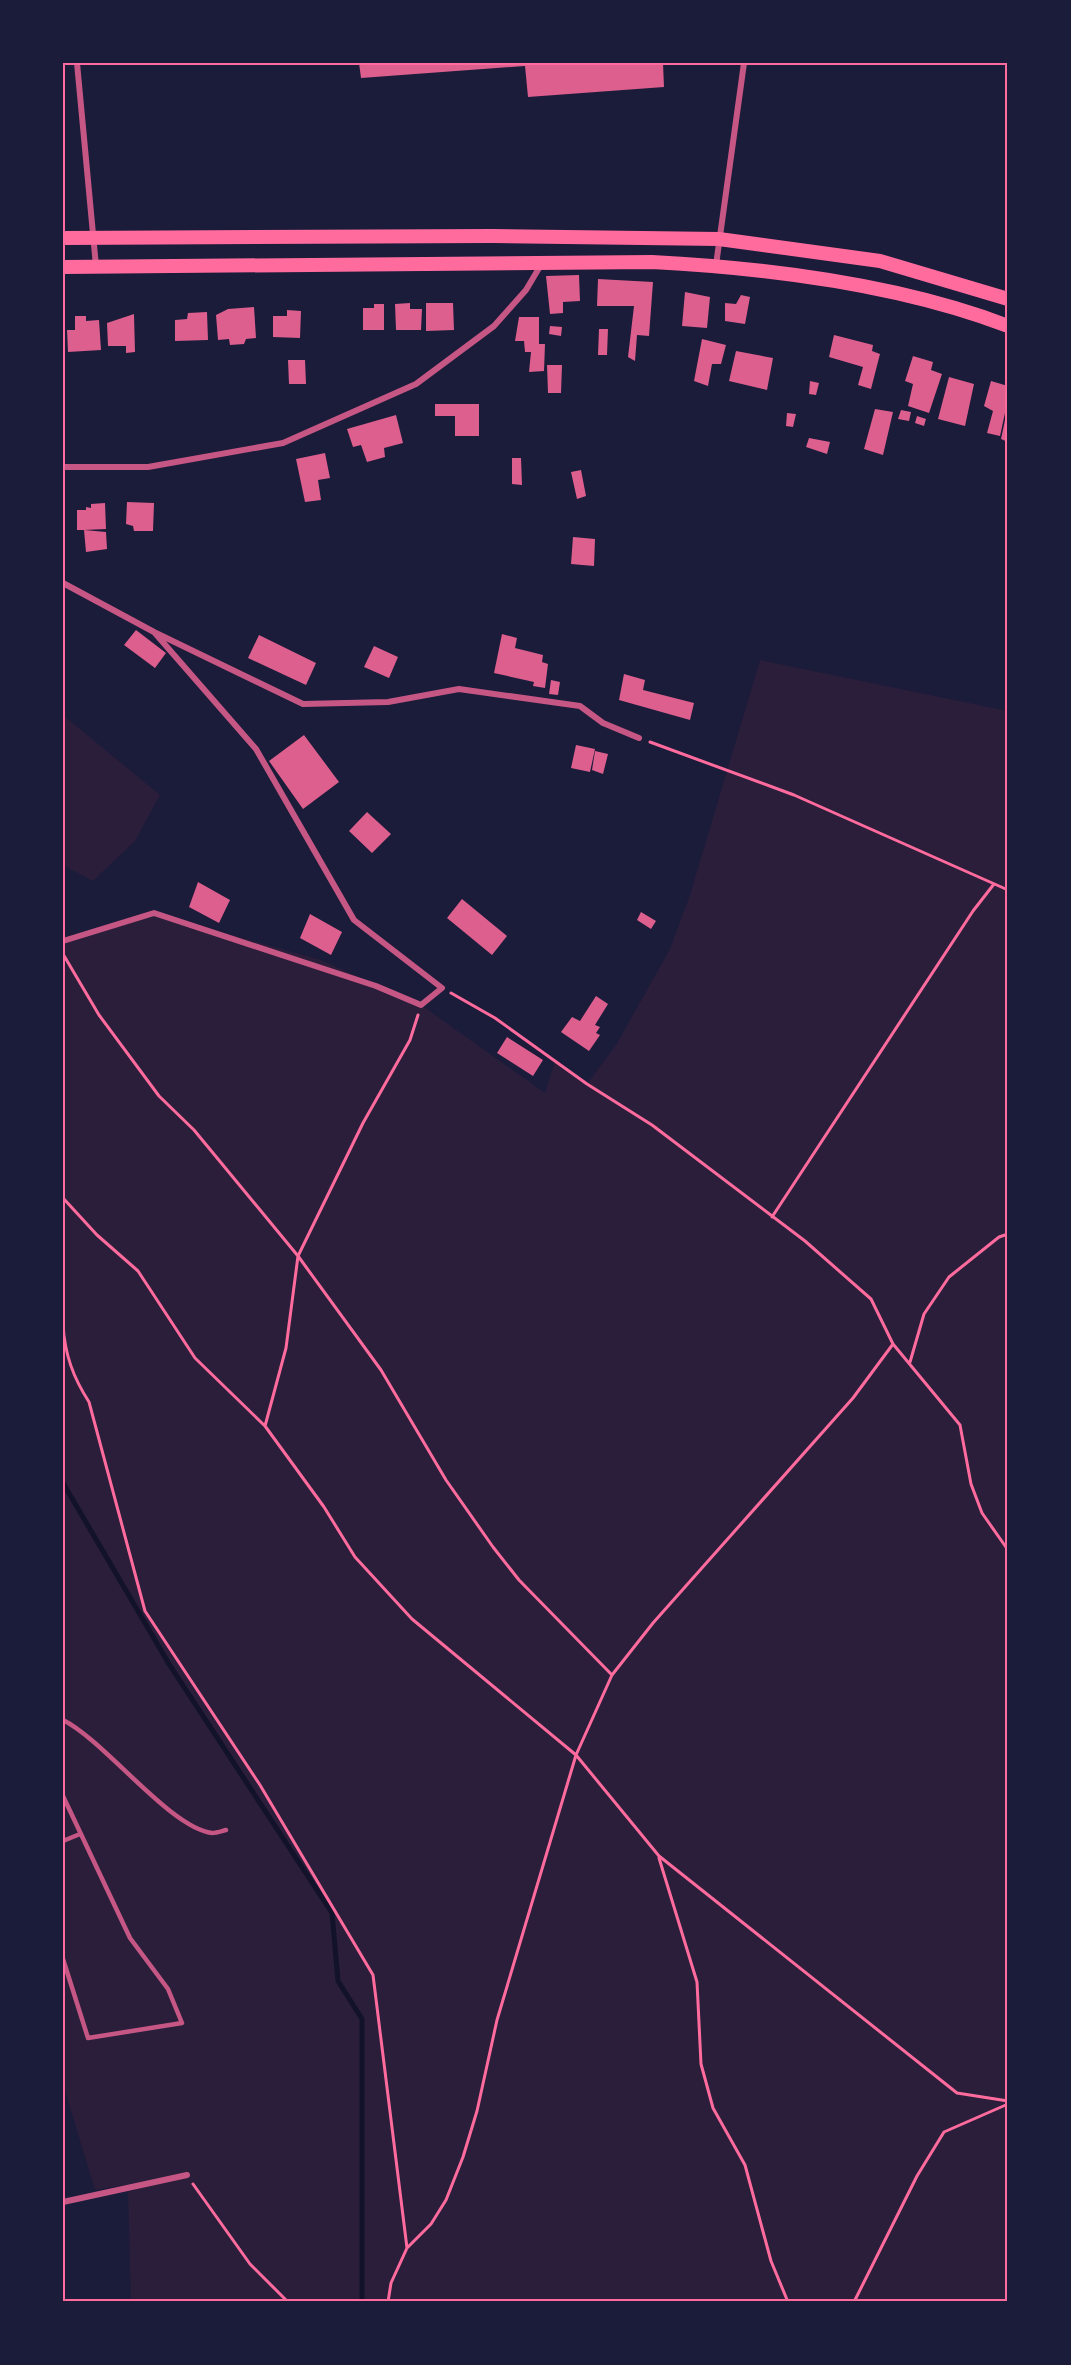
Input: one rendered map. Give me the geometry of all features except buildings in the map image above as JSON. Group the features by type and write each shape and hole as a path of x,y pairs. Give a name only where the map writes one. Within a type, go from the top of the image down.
{"main road":[{"path":"63,238 719,239 880,261 1008,299"},
{"path":"63,267 543,262 652,262 716,265 876,290 969,311 1008,326"}],"street":[{"path":"77,63 96,266"},
{"path":"716,265 744,63"},
{"path":"63,467 148,468 283,443 416,384 494,326 526,290 543,262"},
{"path":"63,583 154,632 303,704 388,702 459,689 580,706 603,723 639,738"},
{"path":"63,941 154,913 376,986 421,1005 442,988 354,920 256,750 154,632"},
{"path":"63,2202 187,2175"}],"lane":[{"path":"63,1720 88,1736 169,1809 195,1826 212,1833 226,1830"},
{"path":"63,1796 130,1938 168,1989 182,2023 88,2038 63,1959"},
{"path":"63,1841 80,1834"}],"path":[{"path":"639,738 794,795 1008,890"},
{"path":"772,1217 973,910 994,884"},
{"path":"63,954 99,1015 159,1096 194,1130 298,1256 381,1370 446,1480 493,1547 519,1580 612,1675"},
{"path":"442,988 495,1018 603,1094 652,1125 805,1241 871,1299 893,1344 960,1425 975,1493 982,1513 1008,1550"},
{"path":"265,1426 286,1348 298,1256 363,1123 410,1040 421,1005"},
{"path":"63,1198 97,1235 138,1271 195,1358 265,1426 324,1507 355,1557 412,1619 576,1755 659,1856 957,2093 1008,2103"},
{"path":"910,1362 924,1314 949,1277 999,1237 1008,1234"},
{"path":"63,1294 63,1315"},
{"path":"63,1325 65,1348 74,1378 89,1402 145,1611 260,1785 374,1975 407,2248"},
{"path":"388,2302 391,2283 407,2248 431,2224 446,2200 463,2157 477,2111 497,2020 576,1755 612,1675 653,1623 853,1398 893,1344"},
{"path":"659,1856 697,1982 702,2064 713,2108 745,2165 771,2261 788,2302"},
{"path":"854,2302 917,2176 944,2132 1008,2103"},
{"path":"187,2175 250,2264 288,2302"}],"shaded area":[{"path":"760,660 1008,711 1008,2302 131,2302 128,2192 181,2176 95,2190 63,2084 63,941 154,913 321,960 421,1005 545,1093 555,1061 587,1084 616,1045 670,949 690,895"},
{"path":"63,715 160,795 135,841 93,881 63,865"}],"waterway":[{"path":"63,1483 169,1664 332,1913 338,1981 362,2019 362,2302"}]}
